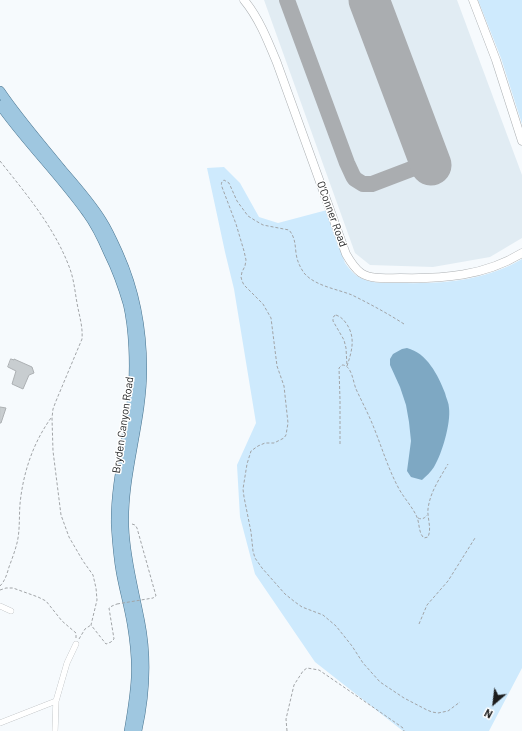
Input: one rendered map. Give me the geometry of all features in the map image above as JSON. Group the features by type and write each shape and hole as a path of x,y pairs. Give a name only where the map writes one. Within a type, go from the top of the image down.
{"main road":[{"name":"Bryden Canyon Road","path":"0,92 80,191 102,221 126,271 135,303 141,335 142,369 138,416 126,490 124,525 129,572 144,644 144,695 137,731"},
{"name":"Bryden Canyon Road","path":"0,105 87,213 104,242 118,275 128,306 134,366 132,393 118,493 116,524 121,572 135,645 136,678 129,731"}],"street":[{"name":"O'Conner Road","path":"244,0 264,32 277,63 346,254 354,266 366,275 380,278 454,276 477,272 499,265 522,253"},
{"path":"473,0 496,60 522,141"},
{"path":"0,606 11,612"},
{"path":"54,731 56,701 68,663 76,644"},
{"path":"0,723 56,701"}],"path":[{"path":"0,161 43,217 60,244 71,271 83,331 82,339 53,409 52,418 53,451 61,515 69,537 93,575 96,588 97,600 91,625 85,629 76,644"},
{"path":"404,324 354,296 316,282 308,277 297,261 294,239 289,230 263,225 248,216 237,201 228,183 224,180 222,181 221,184 236,224 246,260 241,276 242,281 244,285 263,304 270,318 277,366 284,386 288,423 284,438 274,443 258,446 251,451 247,464 244,478 244,493 255,558 262,568 295,602 302,607 323,616 336,626 363,663 380,682 404,698 432,712 438,713 448,711 460,702"},
{"path":"347,366 353,342 352,336 350,328 346,322 336,315 334,316 333,321 344,340 347,355 347,366 356,389 362,399 391,472 418,518 422,537 428,537 428,514 432,495 448,464"},
{"path":"340,444 339,368 342,365 347,366"},
{"path":"0,586 6,577 17,543 20,504 31,454 52,418"},
{"path":"418,518 424,518 428,514"},
{"path":"419,624 427,605 448,581 475,538"},
{"path":"0,590 13,588 46,601 62,621 76,633 76,644"},
{"path":"91,625 106,644 112,642 114,639 110,608 117,604 153,598"},
{"path":"287,731 286,719 294,686 303,671 307,668 319,670 403,728 404,731"}],"shaded area":[{"path":"264,0 457,0 522,175 522,238 490,257 433,267 370,265 355,253"},
{"path":"478,0 522,0 522,124 501,58"},
{"path":"224,167 240,183 259,217 278,223 327,210 345,263 360,278 368,281 381,283 432,283 463,280 493,272 522,259 522,668 489,731 403,731 315,662 255,574 240,517 237,465 256,423 234,289 207,168"},
{"path":"407,348 420,355 431,366 442,386 449,406 449,422 440,454 433,469 422,480 411,477 407,471 411,441 409,422 406,405 400,387 390,365 390,359 393,354"}],"building":[{"path":"11,359 32,367 34,373 29,375 23,389 12,384 16,371 8,367"},
{"path":"0,407 6,408 1,423 0,423"}],"taxiway":[{"path":"287,0 347,163 355,179 363,184 372,184 414,168 420,163 421,160 423,149 422,141"}],"runway":[{"path":"369,0 431,165"}]}
